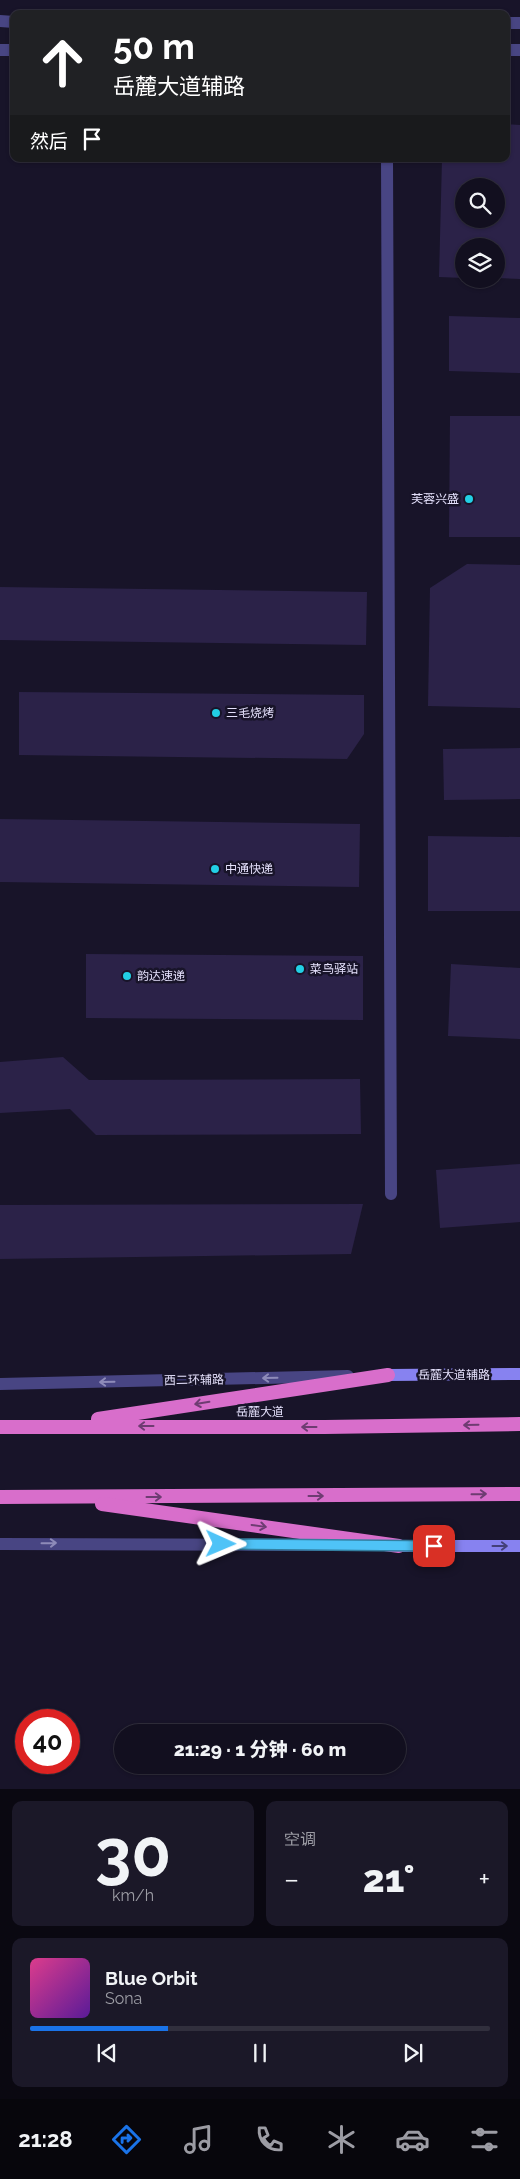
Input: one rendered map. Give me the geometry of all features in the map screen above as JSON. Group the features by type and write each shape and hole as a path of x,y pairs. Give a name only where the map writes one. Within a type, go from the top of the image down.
{"highway":[{"path":"50,1426 388,1375"},
{"name":"岳麓大道","path":"0,1427 325,1427 520,1424"},
{"path":"0,1497 520,1494"},
{"path":"54,1497 399,1546"}],"main road":[{"name":"岳麓大道辅路","path":"388,1375 520,1374"},
{"path":"399,1546 520,1546"}],"street":[{"path":"387,162 391,1194"},
{"name":"西二环辅路","path":"0,1384 388,1375"},
{"path":"0,1544 399,1546"}],"building":[{"path":"510,124 520,125 520,279 505,278 505,238 455,238 455,278 439,277 442,162 510,162"},
{"path":"449,316 520,318 520,373 449,371"},
{"path":"450,416 520,416 520,537 449,537"},
{"path":"467,564 520,565 520,708 428,706 430,588"},
{"path":"0,587 367,592 366,645 0,640"},
{"path":"19,692 364,695 364,734 347,759 19,755"},
{"path":"520,748 520,799 444,800 443,749"},
{"path":"0,819 360,824 359,887 0,882"},
{"path":"428,836 520,837 520,911 428,911"},
{"path":"86,954 363,956 363,1020 86,1018"},
{"path":"451,964 520,968 520,1039 448,1036"},
{"path":"63,1057 89,1080 360,1079 361,1134 96,1135 70,1109 0,1113 0,1062"},
{"path":"520,1164 520,1222 440,1228 436,1170"},
{"path":"363,1204 351,1254 0,1259 0,1205"}],"place":[{"name":"芙蓉兴盛","path":"469,499"},
{"name":"三毛烧烤","path":"216,713"},
{"name":"中通快递","path":"215,869"},
{"name":"菜鸟驿站","path":"300,969"},
{"name":"韵达速递","path":"127,976"}],"route":[{"path":"221,1544 434,1546"}]}
